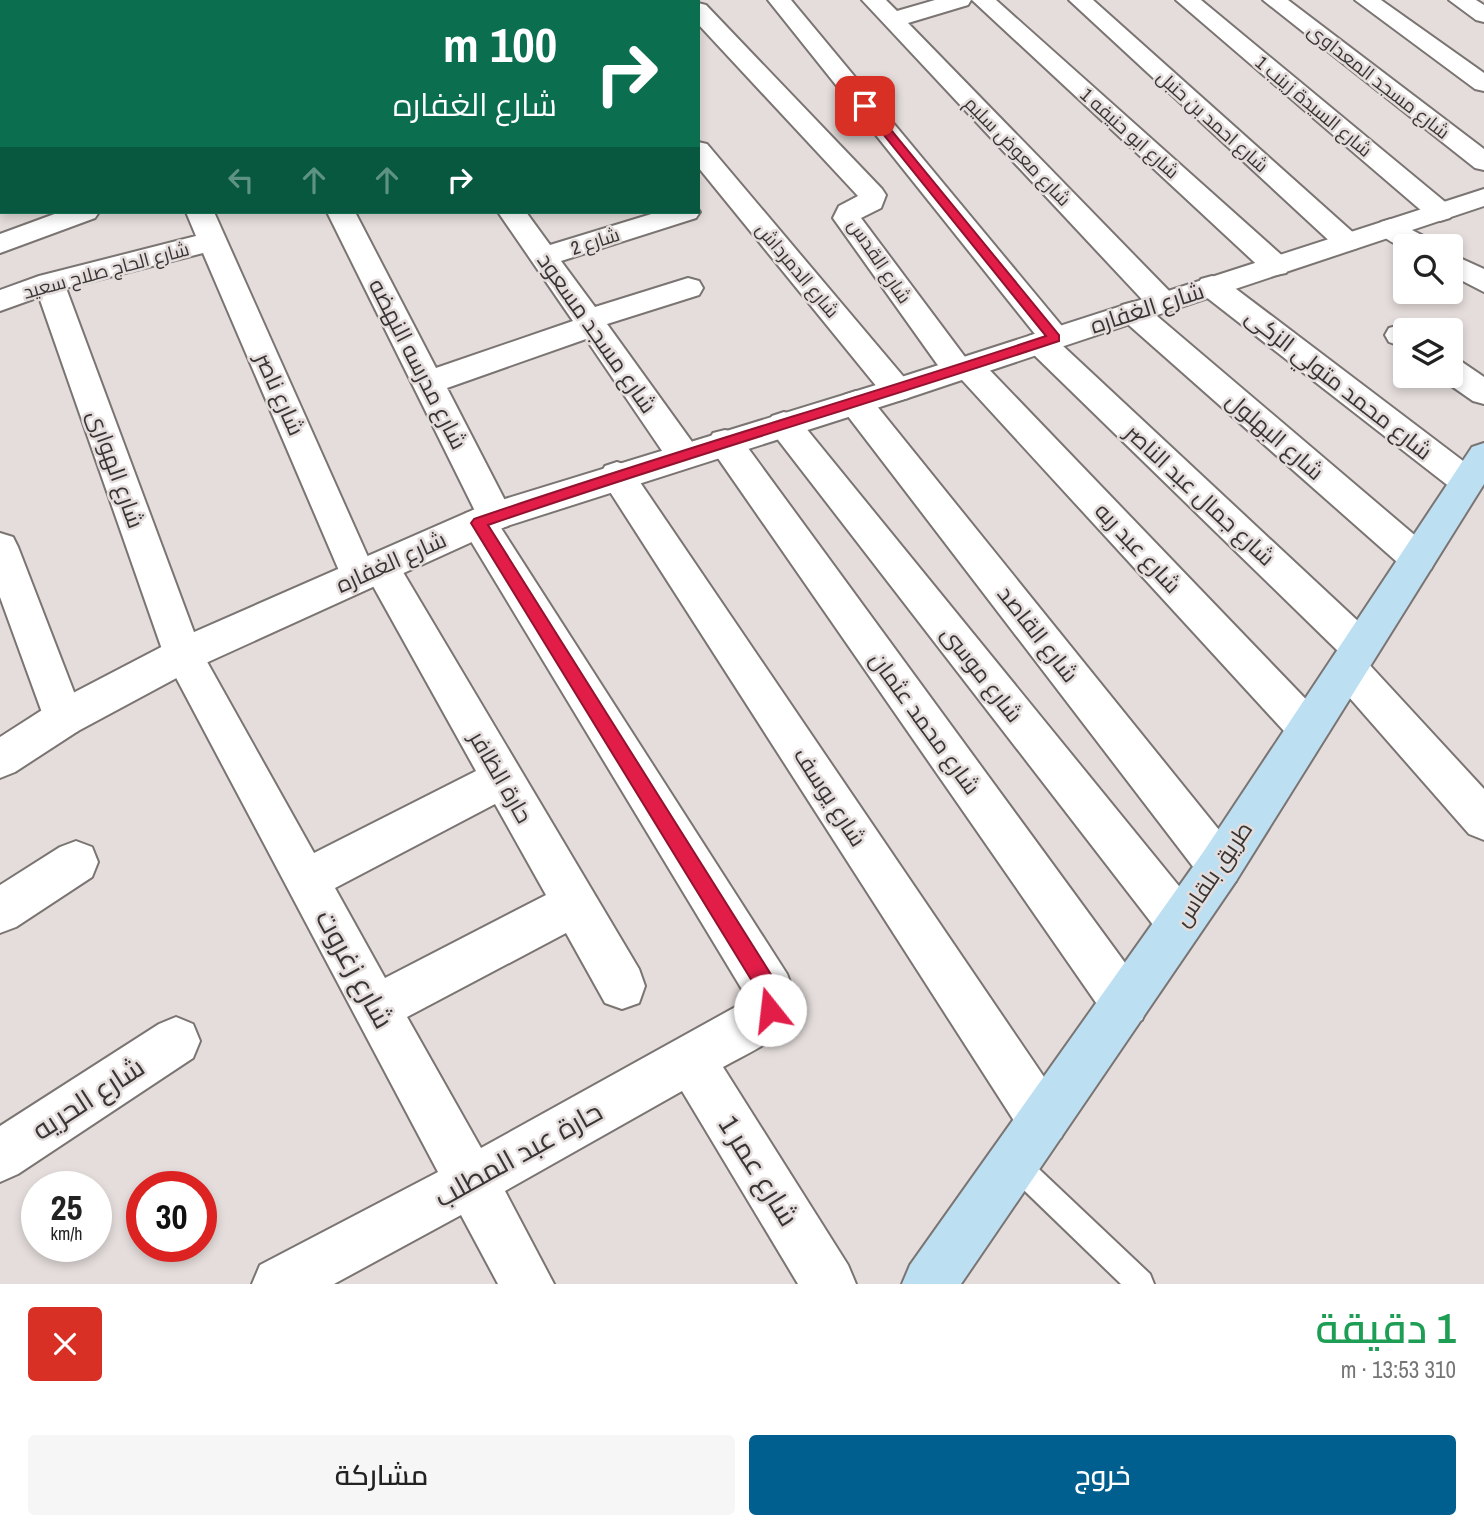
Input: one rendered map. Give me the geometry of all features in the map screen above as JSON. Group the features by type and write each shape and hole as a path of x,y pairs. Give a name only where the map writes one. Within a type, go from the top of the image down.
{"main road":[{"name":"طريق بلقاس","path":"929,1284 1220,866 1418,559 1475,482"}],"street":[{"name":"شارع جمال عبد الناصر","path":"779,0 1048,341 1354,658 1484,820"},
{"name":"شارع معوض سليم","path":"873,0 1148,307"},
{"path":"892,20 960,0"},
{"name":"شارع ابو حنيفه 1","path":"983,0 1276,265"},
{"name":"شارع احمد بن حنبل","path":"1080,0 1348,242"},
{"name":"شارع السيدة زينب 1","path":"1187,0 1440,212"},
{"name":"شارع مسجد المعداوى","path":"1274,0 1484,162"},
{"path":"1366,0 1484,84"},
{"path":"1460,0 1484,15"},
{"name":"شارع القدس","path":"700,12 872,195 871,202 849,212 847,218 963,368"},
{"name":"شارع الدمرداش","path":"700,151 897,390"},
{"path":"700,207 736,196"},
{"name":"شارع الغفاره","path":"0,759 64,718 183,655 487,519 617,475 897,390 1484,197"},
{"name":"شارع ناصر","path":"201,214 370,572"},
{"name":"شارع مدرسه النهضه","path":"342,214 428,383 487,519 770,991 770,1010 757,1022"},
{"name":"شارع مسجد مسعود","path":"513,214 683,455"},
{"name":"شارع 2","path":"544,257 680,214"},
{"path":"1391,228 1401,234"},
{"path":"0,244 82,233"},
{"name":"شارع الحاج صلاح سعيد","path":"0,301 50,283 82,233 213,241"},
{"path":"1463,270 1484,282"},
{"name":"شارع الهوارى","path":"50,283 183,655"},
{"name":"شارع محمد متولي الزكى","path":"1212,286 1475,482"},
{"path":"428,383 688,289"},
{"name":"شارع البهلول","path":"1148,307 1418,559"},
{"name":"شارع عبد ربه","path":"963,368 1308,729"},
{"path":"1463,378 1484,393"},
{"name":"شارع القاصد","path":"856,403 1220,866"},
{"name":"شارع موسى","path":"784,424 1180,923"},
{"name":"شارع محمد عثمان","path":"725,442 1125,1003"},
{"name":"شارع يوسف","path":"617,475 1043,1119"},
{"path":"0,547 64,718"},
{"name":"حارة الظافر","path":"370,572 502,779 622,986"},
{"name":"شارع زغروت","path":"183,655 527,1284"},
{"path":"306,880 502,779"},
{"path":"0,911 76,862"},
{"path":"376,1008 575,904"},
{"name":"حارة عبد المطلب","path":"279,1284 471,1182 757,1022"},
{"name":"شارع الحريه","path":"0,1156 176,1041"},
{"name":"شارع عمر 1","path":"690,1059 829,1284"}],"lane":[{"path":"1013,1162 1140,1284"}],"route":[{"path":"770,1010 770,991 479,523 617,475 897,390 1055,338 865,106"}]}
